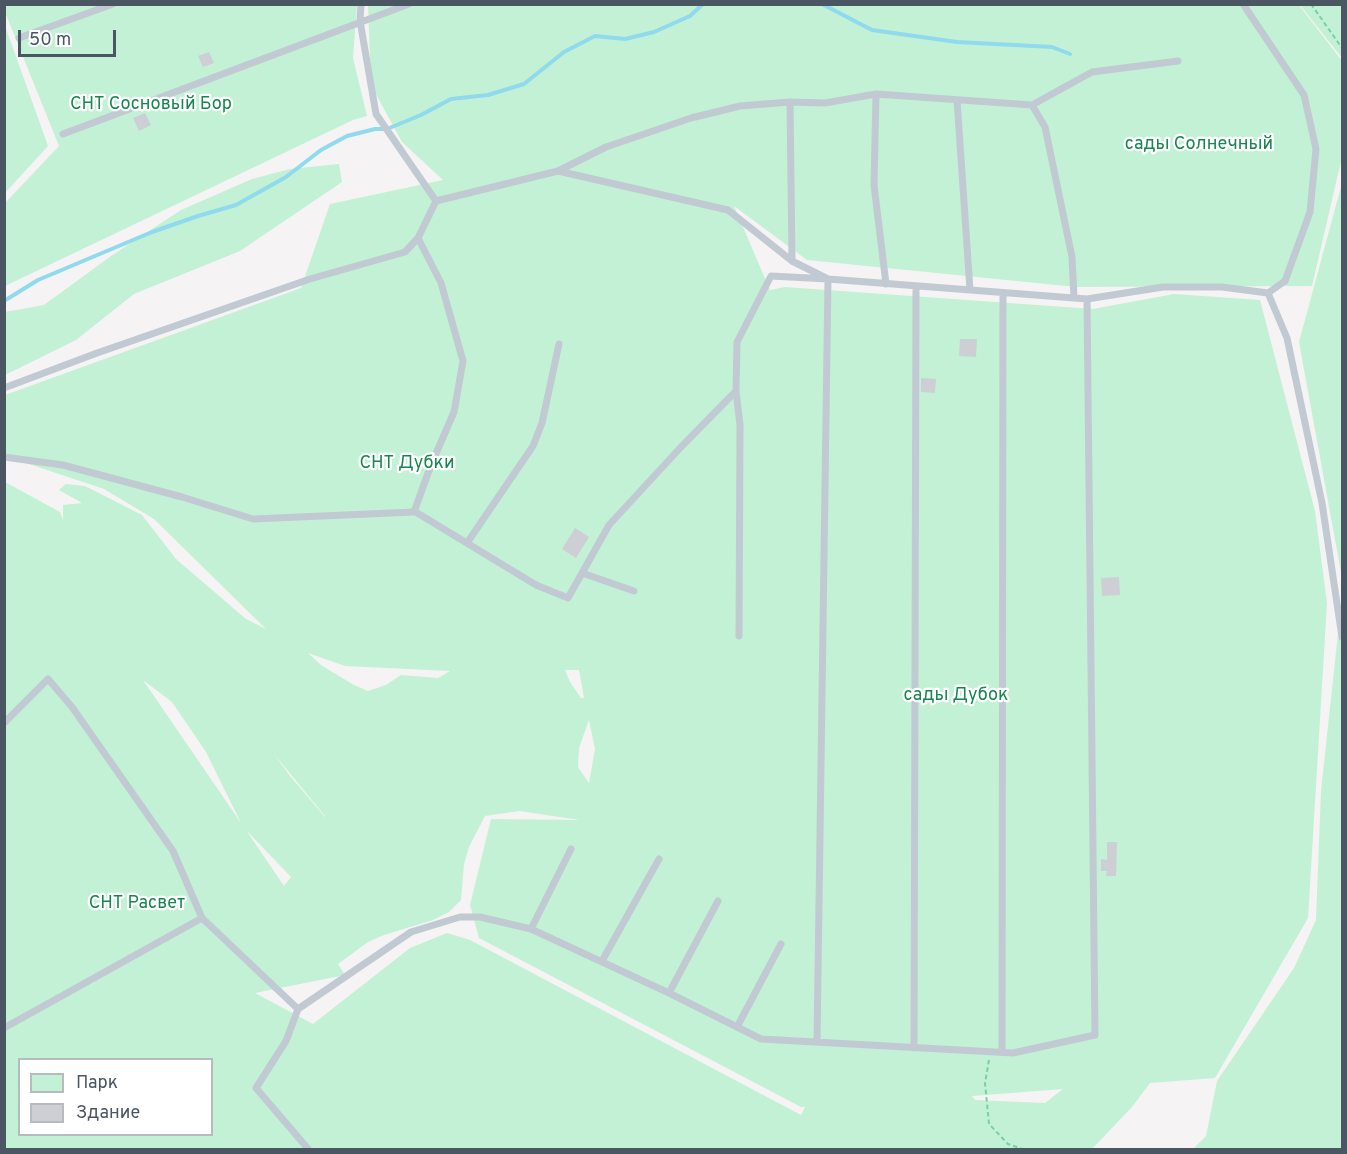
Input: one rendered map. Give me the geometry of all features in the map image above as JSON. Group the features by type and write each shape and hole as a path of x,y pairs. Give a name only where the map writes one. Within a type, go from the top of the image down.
{"lane":[{"path":"20,38 112,4"},
{"path":"361,4 360,21 376,114 436,201"},
{"path":"63,134 409,4"},
{"path":"739,636 740,425 736,390 737,342 771,276 1088,299 1162,287 1222,286 1268,293 1285,281 1310,212 1316,149 1304,95 1243,4"},
{"path":"436,201 558,171 606,147 691,118 740,106 790,102 825,103 876,94 1032,105 1092,72 1178,61"},
{"path":"876,94 874,185 886,284"},
{"path":"957,100 970,290"},
{"path":"790,102 792,261"},
{"path":"1032,105 1045,127 1072,256 1074,298"},
{"path":"558,171 728,210 792,261 828,279"},
{"path":"4,388 310,279 405,252 418,238 436,201"},
{"path":"414,511 430,465 454,411 463,361 441,283 418,238"},
{"path":"817,1042 828,279"},
{"path":"914,1047 916,286"},
{"path":"1002,1052 1003,292"},
{"path":"1268,293 1287,338 1322,503 1342,637"},
{"path":"309,1149 256,1088 286,1041 298,1009 411,932 460,917 480,917 531,929 669,993 760,1039 1013,1053 1095,1035 1088,299"},
{"path":"467,543 533,446 542,423 559,344"},
{"path":"4,457 63,465 253,519 414,511 536,585 568,598 609,525 736,390"},
{"path":"582,573 634,591"},
{"path":"4,723 48,679 72,707 173,851 202,918 298,1009"},
{"path":"531,929 571,849"},
{"path":"602,961 658,859"},
{"path":"669,993 718,901"},
{"path":"4,1028 202,918"},
{"path":"737,1027 781,944"}],"path":[{"path":"1311,4 1342,48"},
{"path":"991,1052 985,1083 989,1124 1008,1144 1025,1149"}],"green space":[{"name":"СНТ Сосновый Бор","path":"5,5 357,5 353,58 367,116 353,120 5,286 5,203 59,146 5,12"},
{"path":"368,5 1299,5 1342,61 1342,157 1312,286 1076,287 807,260 734,206 770,290 785,287 1093,309 1174,294 1260,300 1315,511 1327,603 1308,918 1215,1078 1150,1083 1132,1107 1092,1149 5,1149 5,482 60,512 63,520 63,505 82,503 59,490 66,484 85,486 142,515 176,559 246,619 266,629 154,519 104,489 5,456 5,395 301,288 330,204 443,180 402,142 371,85","holes":["308,653 345,666 450,671 438,678 401,675 386,685 368,691 321,665","565,670 579,670 584,698 581,698","143,680 172,702 206,752 241,823","589,720 595,749 589,783 578,767 579,748","274,754 325,817 290,776","519,811 580,820 491,819 470,905 479,938 801,1107 805,1107 801,1115 470,940 447,933 410,948 313,1024 255,993 345,975 338,964 368,942 433,920 449,912 461,900 464,864 469,847 485,816","248,833 291,877 284,886","1063,1089 1045,1103 975,1100 972,1096"]},
{"path":"1300,5 1342,5 1342,58"},
{"path":"4,23 48,146 5,193 4,193"},
{"path":"339,164 342,182 240,251 134,294 76,340 5,375 5,312 44,305 111,256 181,210 252,179 290,169"},
{"path":"1342,183 1342,578 1299,342"},
{"path":"1342,596 1342,1149 1192,1150 1206,1136 1217,1081 1294,968 1316,920 1321,791"}],"building":[{"path":"209,52 214,63 203,67 198,56"},
{"path":"145,113 151,125 139,131 133,118"},
{"path":"960,339 977,339 976,357 959,356"},
{"path":"921,378 936,379 935,393 921,392"},
{"path":"575,528 589,537 576,558 562,549"},
{"path":"1119,577 1120,595 1102,596 1101,578"},
{"path":"1107,842 1117,842 1116,876 1106,876 1107,871 1101,871 1101,859 1107,860"}],"waterway":[{"path":"4,301 38,280 152,232 236,205 286,177 321,150 347,136 375,129 387,129 451,99 488,95 524,84 564,52 595,36 625,39 654,32 690,16 703,4"},
{"path":"822,4 872,30 957,42 1052,47 1070,54"}],"park label":[{"name":"сады Солнечный","path":"1199,145"},
{"name":"СНТ Дубки","path":"407,464"},
{"name":"сады Дубок","path":"956,696"},
{"name":"СНТ Расвет","path":"137,904"}]}
